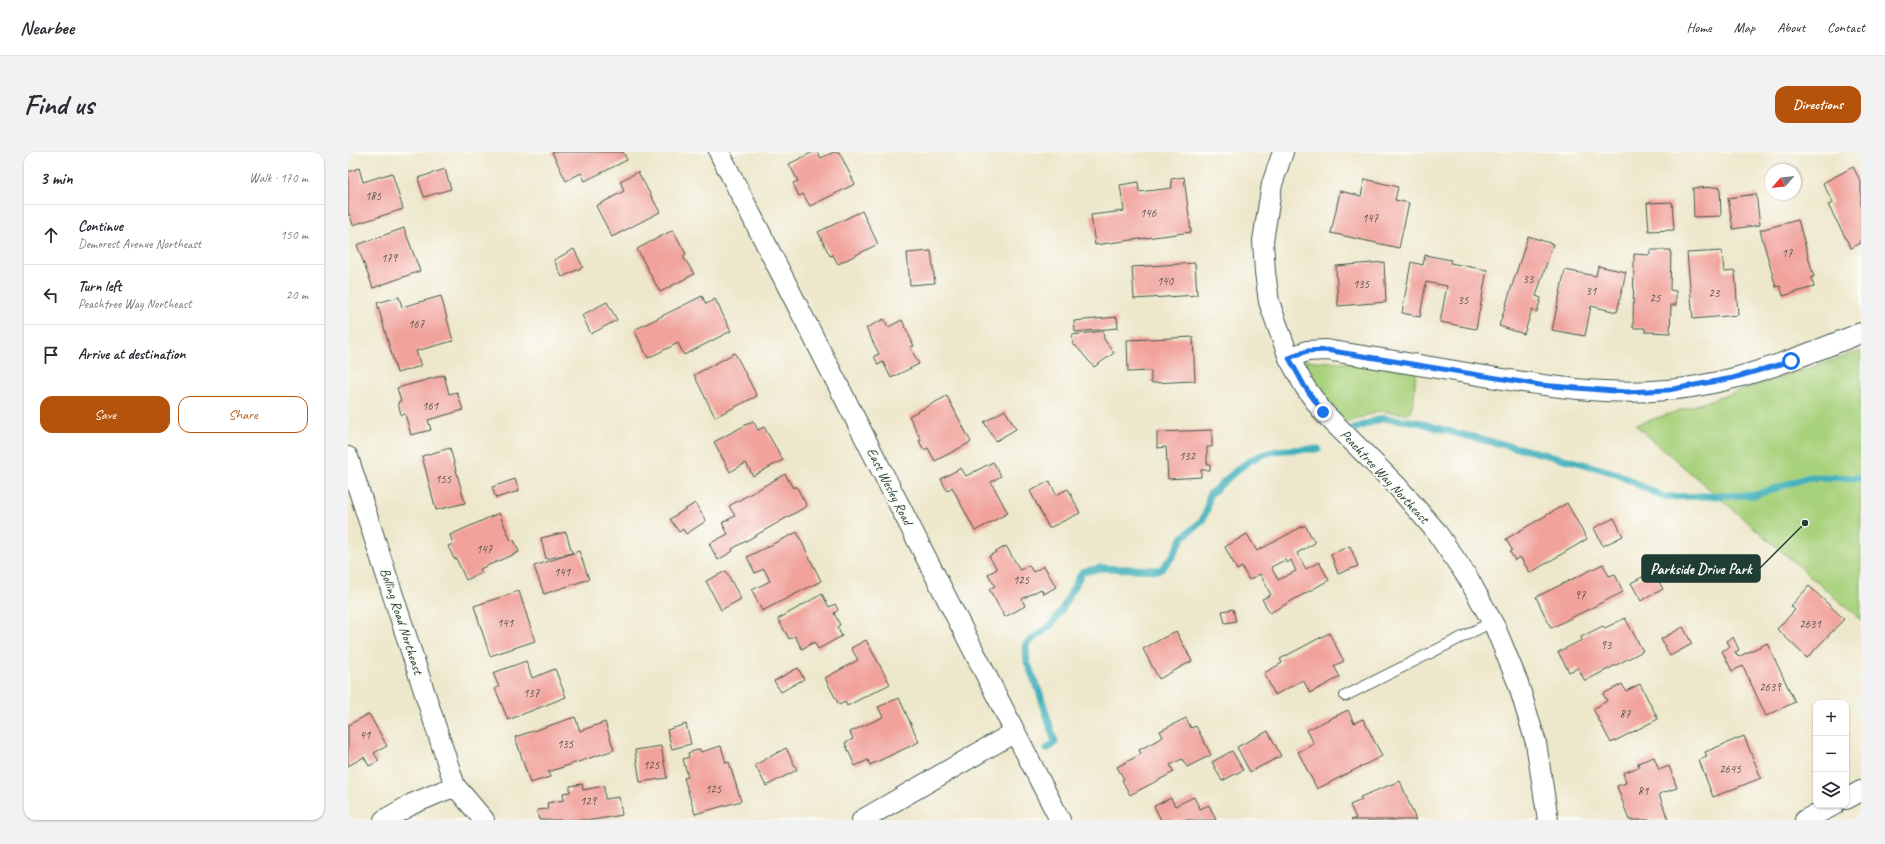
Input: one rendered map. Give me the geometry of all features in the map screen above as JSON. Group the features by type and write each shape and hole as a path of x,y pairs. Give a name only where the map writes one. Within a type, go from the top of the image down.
{"street":[{"name":"East Wesley Road","path":"720,152 1060,820"},
{"name":"Peachtree Way Northeast","path":"1283,152 1272,184 1264,241 1264,272 1269,302 1289,358 1305,387 1323,412 1397,486 1435,530 1468,578 1492,622 1518,683 1534,736 1548,820"},
{"path":"1289,358 1307,351 1326,350 1540,385 1626,392 1668,390 1733,378 1791,361 1861,333"},
{"name":"Bolling Road Northeast","path":"348,457 455,786"},
{"path":"862,820 1015,732"},
{"path":"384,820 412,804 455,786 484,820"},
{"path":"1849,797 1861,791"},
{"path":"1805,820 1828,808"}],"lane":[{"path":"1345,696 1492,622"}],"green space":[{"path":"1861,351 1861,620 1635,425"},
{"path":"1300,360 1373,365 1416,371 1414,399 1409,414 1378,411 1346,423 1322,394"}],"building":[{"path":"552,152 623,152 627,160 585,181 581,173 566,181"},
{"path":"813,152 817,152 821,158 834,152 839,152 855,184 810,206 803,194 799,196 793,183 798,181 789,164"},
{"path":"1853,167 1861,182 1861,243 1851,248 1828,205 1833,203 1823,183"},
{"path":"359,168 363,182 392,173 403,209 353,225 350,215 348,215 348,172"},
{"path":"445,169 451,189 424,197 418,178"},
{"path":"638,172 660,212 612,237 596,206 624,191 620,181"},
{"path":"1184,177 1191,232 1095,245 1091,215 1124,211 1120,185 1138,182 1139,192 1172,188 1171,179"},
{"path":"1365,179 1398,187 1395,200 1409,203 1399,248 1331,233 1340,191 1361,196"},
{"path":"1720,187 1721,216 1694,217 1693,188"},
{"path":"1756,194 1760,225 1733,229 1728,198"},
{"path":"1672,202 1674,230 1649,231 1647,203"},
{"path":"862,211 878,244 838,264 833,255 830,256 818,232"},
{"path":"1798,220 1814,277 1811,277 1814,287 1783,296 1780,286 1776,287 1760,230"},
{"path":"404,228 420,271 373,288 357,245"},
{"path":"673,230 686,254 683,256 694,274 660,292 637,249"},
{"path":"1528,236 1553,244 1536,296 1541,298 1537,312 1532,310 1524,334 1499,326"},
{"path":"574,249 583,267 562,277 554,260"},
{"path":"1650,250 1671,250 1670,290 1676,291 1676,305 1671,305 1670,333 1645,332 1645,328 1633,328 1634,254 1650,255"},
{"path":"931,251 935,283 910,285 907,253"},
{"path":"1722,251 1724,272 1735,271 1738,315 1693,319 1687,253"},
{"path":"1425,255 1451,260 1450,263 1487,270 1476,329 1440,322 1447,286 1426,282 1420,317 1402,313 1411,262 1423,265"},
{"path":"1384,262 1386,302 1338,306 1336,266"},
{"path":"1195,263 1197,295 1134,299 1132,267"},
{"path":"1598,266 1626,272 1617,312 1591,306 1585,336 1552,330 1565,270 1596,276"},
{"path":"441,296 453,341 416,351 421,366 397,373 377,303 399,297 402,307"},
{"path":"702,296 706,304 715,299 731,331 684,355 678,343 648,358 634,330"},
{"path":"607,302 617,320 591,334 582,315"},
{"path":"1117,317 1118,328 1075,332 1074,321"},
{"path":"884,319 888,327 902,320 914,346 910,347 919,364 891,378 883,362 878,365 874,356 879,354 866,328"},
{"path":"1103,331 1104,339 1114,353 1094,367 1076,346 1073,345 1072,335"},
{"path":"1193,337 1195,381 1151,383 1151,371 1128,372 1127,340"},
{"path":"735,353 757,396 715,417 694,375"},
{"path":"444,375 449,394 457,392 463,410 428,420 431,430 411,435 405,414 401,415 398,402 401,401 397,388"},
{"path":"947,396 971,442 935,461 928,448 924,450 919,441 921,440 909,416"},
{"path":"1005,410 1016,429 996,441 984,422"},
{"path":"753,421 758,430 764,427 783,460 753,476 746,463 730,472 714,442"},
{"path":"1212,430 1212,447 1207,447 1207,464 1210,464 1210,470 1201,470 1201,477 1168,479 1166,447 1157,448 1157,432"},
{"path":"450,448 465,503 436,510 422,456"},
{"path":"993,462 1001,476 991,482 1008,513 975,531 952,487 947,491 941,479 961,468 966,476"},
{"path":"785,474 793,488 796,486 807,506 732,549 733,551 718,560 709,544 728,534 722,523 735,516 729,506"},
{"path":"515,479 519,491 496,498 492,487"},
{"path":"1050,481 1056,495 1068,489 1080,513 1049,528 1030,491"},
{"path":"695,503 706,521 686,534 683,529 679,532 670,519"},
{"path":"1567,503 1587,539 1530,573 1520,557 1515,560 1510,552 1512,550 1506,539"},
{"path":"499,513 511,541 514,540 519,552 480,569 482,573 466,580 456,558 454,559 448,546 453,544 450,535"},
{"path":"1614,518 1623,536 1603,546 1594,528"},
{"path":"1305,525 1315,543 1297,553 1306,569 1319,562 1329,580 1270,613 1262,599 1271,595 1260,574 1249,580 1242,567 1237,570 1225,547 1247,534 1257,551","holes":["1285,560 1287,563 1291,560 1296,571 1278,580 1271,567"]},
{"path":"566,532 572,553 546,559 541,538"},
{"path":"797,532 821,581 762,611 752,590 770,581 764,569 755,573 747,557"},
{"path":"1006,546 1020,570 1029,565 1033,572 1044,566 1056,587 1044,594 1041,589 1022,599 1025,606 1005,617 989,589 995,586 988,574 997,569 989,556"},
{"path":"1350,546 1358,566 1338,574 1331,554"},
{"path":"579,551 589,579 544,594 534,566"},
{"path":"1603,564 1609,576 1615,574 1623,592 1551,628 1536,597"},
{"path":"726,571 741,599 721,610 706,581"},
{"path":"1653,571 1663,589 1641,601 1631,583"},
{"path":"1809,586 1844,619 1807,658 1777,629 1795,610 1791,606"},
{"path":"519,591 535,641 490,656 474,606"},
{"path":"822,594 829,607 835,604 838,610 834,613 840,625 837,627 842,636 818,649 814,642 802,649 795,636 789,639 778,619"},
{"path":"1233,609 1236,621 1225,623 1222,611"},
{"path":"1625,618 1643,651 1585,681 1578,668 1569,672 1558,652 1582,640 1581,637 1603,626 1605,628"},
{"path":"1683,627 1692,644 1670,656 1661,639"},
{"path":"1176,631 1192,661 1159,679 1143,649"},
{"path":"1329,633 1344,661 1334,666 1340,677 1310,693 1303,680 1275,695 1264,673 1282,663 1280,659"},
{"path":"1733,637 1739,650 1735,652 1738,657 1767,643 1795,702 1766,716 1743,666 1732,671 1722,651 1730,647 1727,641"},
{"path":"866,640 890,684 847,706 845,702 839,705 825,678 858,660 851,648"},
{"path":"526,661 532,678 555,669 566,697 508,720 495,688 499,687 493,673"},
{"path":"798,668 804,679 781,692 774,681"},
{"path":"1622,684 1626,691 1640,684 1658,719 1611,743 1593,709 1607,701 1603,694"},
{"path":"899,698 919,742 870,765 868,760 855,766 845,743 853,739 850,732 883,717 878,707"},
{"path":"1348,710 1354,723 1363,719 1382,756 1317,789 1298,752 1314,744 1307,730"},
{"path":"369,714 387,746 374,753 379,761 369,766 364,757 348,766 348,725"},
{"path":"575,717 580,731 605,722 614,750 548,772 550,777 530,783 515,737"},
{"path":"1186,718 1191,728 1196,726 1211,755 1187,767 1182,759 1170,765 1174,772 1130,795 1122,780 1124,779 1117,767 1141,754 1139,750 1163,737 1160,731"},
{"path":"686,724 691,744 672,749 667,730"},
{"path":"1268,731 1281,756 1250,772 1237,747"},
{"path":"1744,736 1761,778 1713,797 1699,760 1707,757 1705,752"},
{"path":"661,746 667,778 640,782 635,750"},
{"path":"721,746 726,763 729,762 741,801 695,814 684,778 688,777 683,759 689,757 688,753 700,749 701,752"},
{"path":"786,748 797,770 766,786 755,765"},
{"path":"1232,751 1243,770 1222,781 1212,762"},
{"path":"1654,757 1659,770 1669,766 1677,788 1659,794 1668,820 1629,820 1617,786 1626,783 1623,773 1639,767 1638,763"},
{"path":"1400,781 1416,820 1351,820 1356,818 1350,805 1362,800 1360,797"},
{"path":"582,784 583,790 604,786 605,799 619,797 622,815 593,820 539,820 537,810 548,809 547,803 564,800 563,793 570,792 570,786"},
{"path":"1194,797 1200,809 1209,805 1216,820 1161,820 1154,806 1171,798 1175,806"}],"waterway":[{"path":"1353,429 1383,418 1417,422 1615,473 1663,497 1755,495 1809,477 1861,478"},
{"path":"1047,749 1055,742 1040,694 1027,662 1026,644 1051,625 1062,609 1082,572 1101,568 1160,570 1172,557 1183,537 1202,521 1207,510 1209,495 1250,460 1271,452 1318,449"}],"place":[{"name":"Parkside Drive Park","path":"1805,523"}],"route":[{"path":"1323,412 1305,387 1289,358 1307,351 1326,350 1540,385 1626,392 1668,390 1733,378 1791,361"}]}
